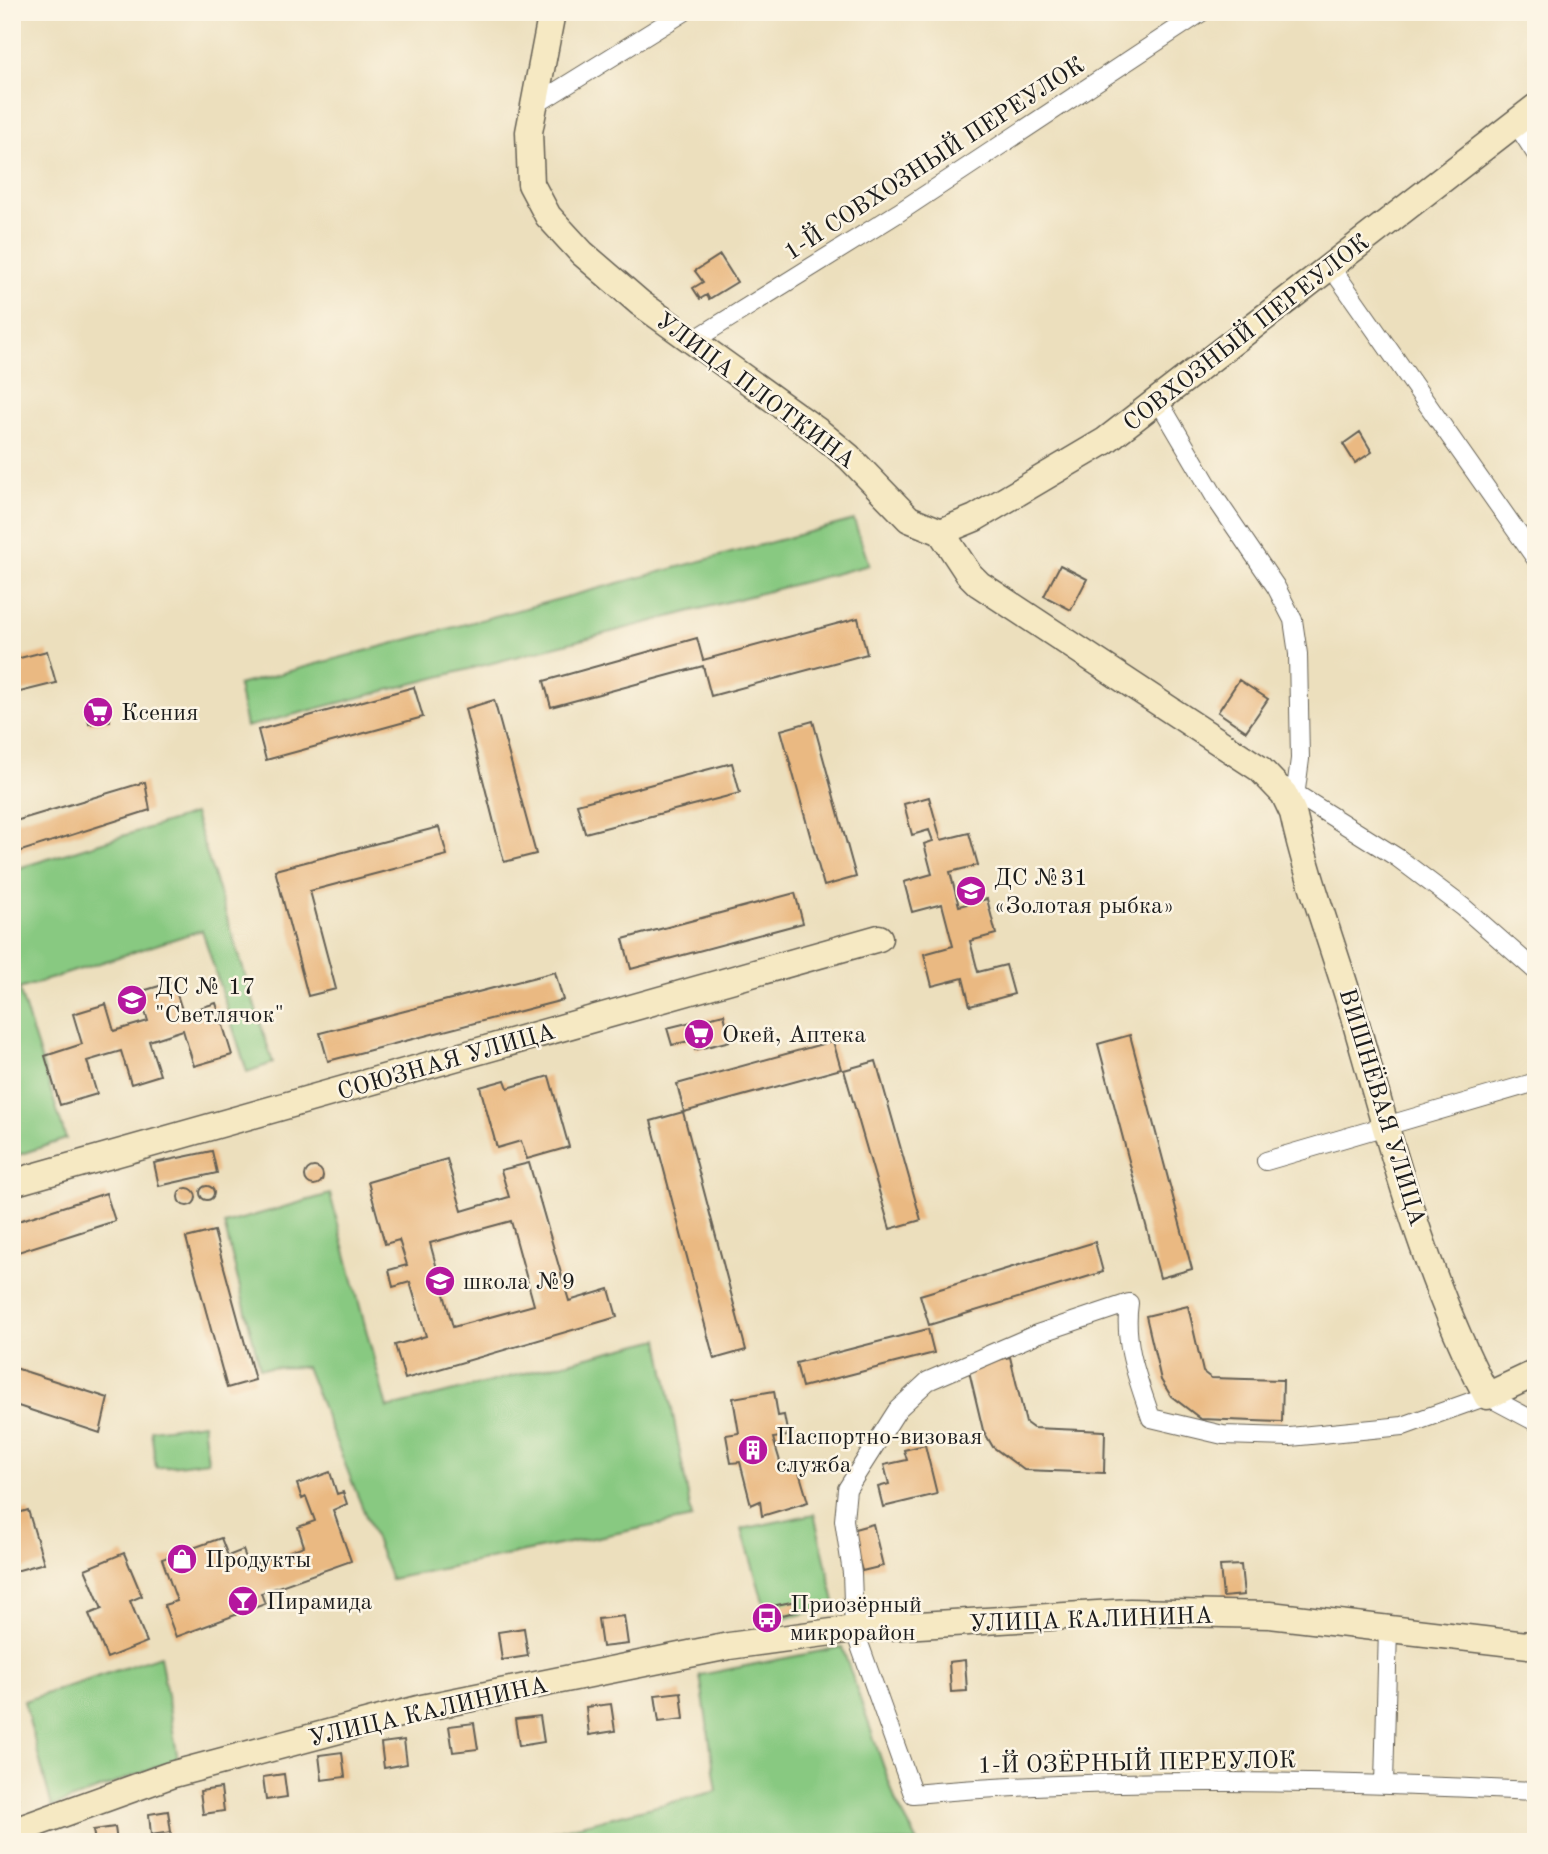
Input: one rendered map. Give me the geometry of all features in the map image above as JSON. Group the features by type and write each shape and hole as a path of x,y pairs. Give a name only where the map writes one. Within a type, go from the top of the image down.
{"street":[{"path":"533,106 552,12"},
{"path":"533,106 684,12"},
{"name":"1-Й СОВХОЗНЫЙ ПЕРЕУЛОК","path":"691,342 898,213 1202,12"},
{"name":"УЛИЦА ПЛОТКИНА","path":"533,106 528,161 534,192 548,216 582,253 691,342 819,432 849,457 909,519 941,532"},
{"path":"1526,115 1536,153"},
{"name":"СОВХОЗНЫЙ ПЕРЕУЛОК","path":"941,532 975,518 1065,467 1158,400 1526,115"},
{"path":"1331,267 1536,559"},
{"path":"1158,400 1218,502 1276,587 1293,620 1298,654 1300,759 1294,803 1398,858 1532,963"},
{"name":"ВИШНЁВАЯ УЛИЦА","path":"941,532 968,573 979,584 1260,769 1294,803 1383,1127 1458,1338 1487,1396"},
{"name":"СОЮЗНАЯ УЛИЦА","path":"12,1183 879,938"},
{"path":"1266,1161 1536,1082"},
{"path":"854,1629 852,1573 844,1520 847,1489 898,1409 928,1381 1037,1334 1129,1303 1125,1328 1151,1418 1223,1435 1290,1437 1403,1426 1487,1396 1536,1373"},
{"path":"1487,1396 1536,1422"},
{"name":"УЛИЦА КАЛИНИНА","path":"12,1832 170,1775 422,1707 729,1646 854,1629 1130,1612 1270,1615 1536,1646"},
{"path":"1384,1784 1388,1628"},
{"name":"1-Й ОЗЁРНЫЙ ПЕРЕУЛОК","path":"854,1629 913,1794 1152,1782 1384,1784 1536,1791"}],"green space":[{"path":"854,520 869,565 246,727 238,685"},
{"path":"194,814 273,1063 247,1072 202,930 19,989 66,1139 12,1157 12,870"},
{"path":"330,1194 387,1408 659,1339 692,1518 391,1579 306,1367 260,1368 224,1224"},
{"path":"203,1423 208,1461 156,1468 151,1430"},
{"path":"814,1514 836,1606 769,1622 742,1529"},
{"path":"842,1647 896,1802 918,1842 512,1842 717,1791 700,1675"},
{"path":"160,1656 178,1759 52,1807 24,1701"}],"building":[{"path":"720,255 737,282 709,299 707,295 700,299 693,288 703,282 695,271"},
{"path":"1360,432 1372,452 1355,463 1343,444"},
{"path":"1060,565 1087,579 1071,610 1044,596"},
{"path":"858,618 867,654 711,696 703,666 551,707 544,681 697,638 703,660"},
{"path":"47,651 56,683 12,694 12,660"},
{"path":"1239,680 1268,699 1246,731 1218,712"},
{"path":"414,687 423,717 266,760 258,730"},
{"path":"494,700 536,854 504,862 465,709"},
{"name":"Ксения","path":"108,701 110,721 89,724 86,703"},
{"path":"813,721 856,877 824,886 781,730"},
{"path":"732,763 740,793 585,833 577,804"},
{"path":"145,782 150,810 12,854 12,822"},
{"path":"929,797 941,840 969,833 978,865 950,872 959,906 987,899 996,934 970,941 978,972 1006,965 1014,994 970,1006 963,978 932,986 924,954 953,946 942,904 912,912 904,882 932,874 924,844 933,841 929,830 912,835 904,804"},
{"path":"439,827 447,855 310,891 336,989 308,996 275,870"},
{"path":"795,893 803,923 631,969 623,939"},
{"path":"555,972 563,1000 328,1061 320,1033"},
{"path":"173,982 183,1013 216,1003 232,1055 194,1066 183,1030 149,1041 160,1075 131,1084 121,1051 87,1061 97,1094 60,1105 45,1056 82,1044 73,1014 106,1004 114,1031 148,1021 139,992"},
{"name":"Окей, Аптека","path":"724,1014 730,1041 695,1050 693,1040 672,1045 667,1028"},
{"path":"1130,1035 1192,1269 1160,1278 1098,1044"},
{"path":"833,1041 841,1069 684,1112 677,1084"},
{"path":"876,1061 921,1220 890,1229 844,1070"},
{"path":"549,1076 569,1147 527,1159 521,1141 497,1148 480,1087 505,1080 508,1088"},
{"path":"683,1112 746,1350 714,1359 651,1121"},
{"path":"212,1151 217,1173 159,1186 154,1163"},
{"path":"447,1159 462,1211 509,1197 501,1170 529,1163 569,1301 609,1289 617,1317 405,1379 395,1345 426,1336 410,1282 393,1287 389,1270 407,1265 399,1240 385,1244 368,1182","holes":["511,1221 534,1305 453,1327 430,1243"]},
{"path":"314,1167 320,1170 323,1176 320,1182 314,1185 308,1182 305,1176 308,1170"},
{"path":"204,1186 210,1186 214,1193 210,1200 204,1200 200,1196 200,1190"},
{"path":"187,1188 193,1191 196,1197 193,1203 187,1206 181,1203 178,1197 181,1191"},
{"path":"106,1193 115,1221 12,1254 12,1223"},
{"path":"214,1231 255,1380 227,1388 186,1238"},
{"path":"1095,1242 1103,1272 929,1325 920,1295"},
{"path":"1188,1306 1203,1372 1211,1378 1283,1380 1282,1422 1201,1419 1171,1396 1161,1380 1146,1316"},
{"path":"928,1329 934,1353 802,1387 796,1363"},
{"path":"1010,1357 1026,1423 1033,1428 1105,1431 1104,1473 1024,1470 993,1447 983,1430 968,1367"},
{"path":"12,1367 108,1398 100,1433 12,1404"},
{"name":"Паспортно-визовая служба","path":"774,1391 778,1416 784,1415 788,1436 773,1438 782,1468 797,1465 808,1502 762,1516 760,1501 751,1505 740,1462 731,1463 726,1435 739,1433 733,1398"},
{"path":"925,1445 937,1494 883,1507 878,1487 889,1484 884,1465 907,1460 904,1450"},
{"path":"330,1472 337,1494 343,1492 347,1504 333,1510 351,1561 261,1593 265,1604 176,1637 164,1605 177,1601 162,1559 221,1538 228,1556 243,1550 249,1566 304,1546 298,1527 315,1521 306,1497 302,1499 297,1484"},
{"path":"15,1494 17,1507 12,1508 12,1495"},
{"path":"28,1510 44,1563 12,1572 12,1515"},
{"path":"873,1524 883,1566 862,1571 851,1530"},
{"path":"124,1553 142,1596 130,1601 147,1642 107,1658 89,1614 102,1609 85,1569"},
{"path":"1241,1565 1244,1595 1223,1597 1220,1566"},
{"path":"796,1601 798,1611 775,1617 772,1606"},
{"path":"624,1616 628,1644 602,1647 598,1619"},
{"path":"524,1628 528,1656 502,1660 498,1632"},
{"path":"965,1660 967,1691 951,1692 949,1662"},
{"path":"681,1692 684,1719 659,1722 655,1695"},
{"path":"611,1704 615,1731 589,1735 586,1707"},
{"path":"540,1716 544,1742 519,1746 515,1719"},
{"path":"474,1723 478,1749 453,1752 449,1726"},
{"path":"404,1740 407,1764 384,1768 381,1743"},
{"path":"342,1752 345,1777 322,1780 319,1755"},
{"path":"284,1774 287,1797 266,1800 263,1777"},
{"path":"12,1779 19,1801 12,1802"},
{"path":"221,1788 224,1811 203,1814 200,1791"},
{"path":"168,1811 171,1832 151,1835 149,1814"},
{"path":"115,1827 117,1842 95,1842 93,1830"}],"place":[{"name":"Ксения","path":"98,712"},
{"name":"ДС №31 «Золотая рыбка»","path":"971,891"},
{"name":"ДС № 17 \"Светлячок\"","path":"132,1000"},
{"name":"Окей, Аптека","path":"699,1034"},
{"name":"школа №9","path":"440,1281"},
{"name":"Паспортно-визовая служба","path":"753,1450"},
{"name":"Продукты","path":"182,1559"},
{"name":"Пирамида","path":"243,1601"},
{"name":"Приозёрный микрорайон","path":"767,1618"}]}
